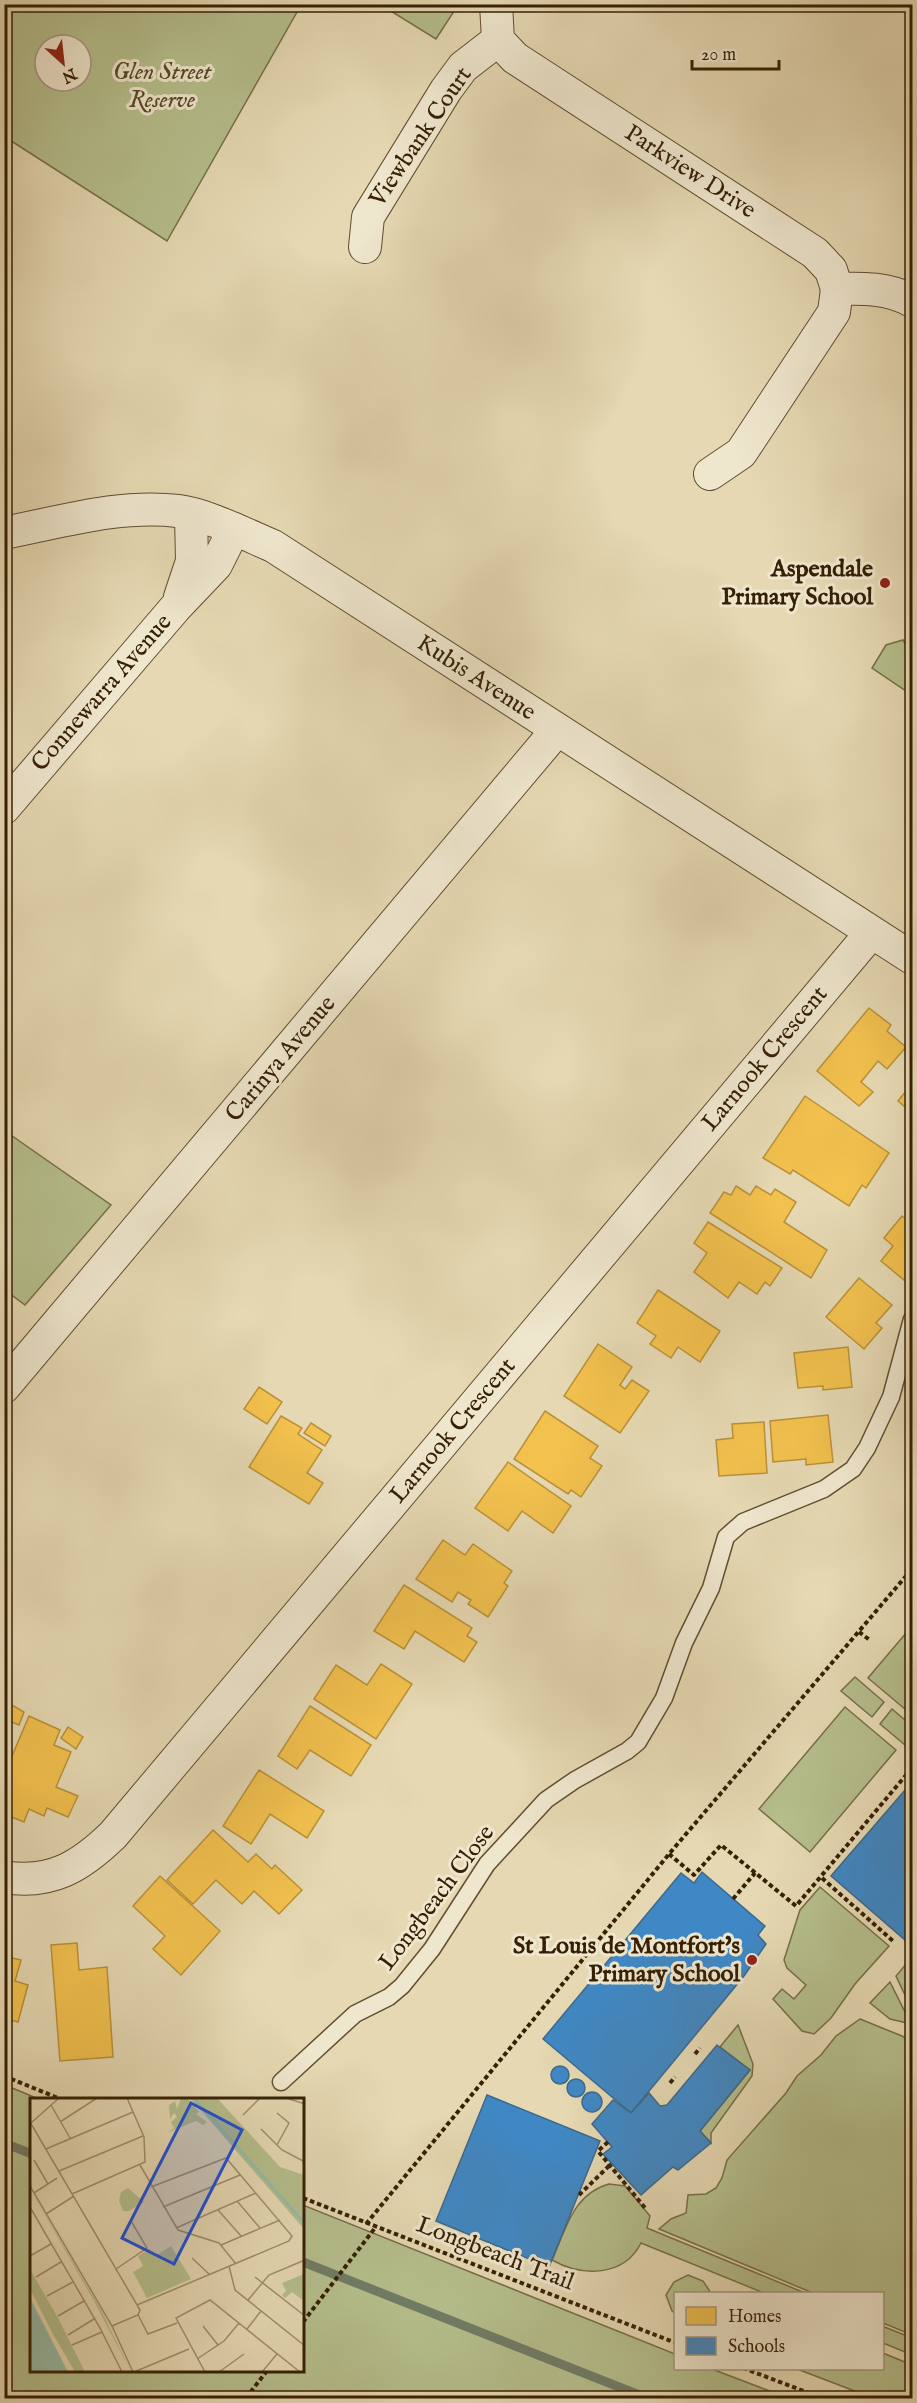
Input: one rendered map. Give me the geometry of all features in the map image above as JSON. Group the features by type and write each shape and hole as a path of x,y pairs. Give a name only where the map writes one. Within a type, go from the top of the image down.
{"street":[{"path":"496,4 498,40"},
{"name":"Viewbank Court","path":"365,247 368,217 446,90 463,67 498,40"},
{"name":"Parkview Drive","path":"498,40 514,58 814,253 831,270 837,289"},
{"path":"710,474 741,453 834,312 837,289 870,288 901,294 912,301"},
{"name":"Kubis Avenue","path":"4,533 130,509 180,511 234,529 273,546 912,958"},
{"name":"Connewarra Avenue","path":"176,607 192,561 191,514"},
{"name":"Connewarra Avenue","path":"4,808 176,607 216,565 234,529"},
{"name":"Carinya Avenue","path":"4,1387 557,730"},
{"name":"Larnook Crescent","path":"4,1877 24,1880 56,1873 87,1860 113,1835 871,933"}],"lane":[{"name":"Longbeach Close","path":"281,2082 355,2014 389,1997 402,1986 432,1949 487,1864 546,1800 575,1780 627,1752 638,1742 664,1698 680,1652 711,1588 726,1537 743,1522 824,1490 853,1469 867,1449 891,1397 912,1319"}],"path":[{"path":"366,2224 669,1854 912,1569"},
{"path":"859,1632 871,1641"},
{"path":"669,1854 695,1877 721,1845 796,1906 822,1878 912,1768"},
{"path":"733,1899 755,1873"},
{"path":"822,1878 893,1941"},
{"path":"695,2054 700,2048"},
{"path":"4,2076 58,2098"},
{"path":"670,2083 675,2077"},
{"path":"608,2142 597,2150 646,2209"},
{"path":"579,2195 610,2164"},
{"name":"Longbeach Trail","path":"304,2198 674,2343"},
{"path":"304,2321 375,2228"},
{"path":"749,2370 822,2398"},
{"path":"246,2398 265,2373"}],"green space":[{"name":"Glen Street Reserve","path":"5,4 301,5 167,241 5,137"},
{"path":"381,5 458,5 436,39"},
{"path":"903,640 912,655 912,695 872,668 886,645"},
{"path":"5,1131 111,1205 25,1305 5,1290"},
{"path":"912,1626 912,1715 868,1678"},
{"path":"855,1677 884,1702 872,1717 841,1691"},
{"path":"845,1707 896,1750 810,1852 759,1809"},
{"path":"892,1709 912,1726 911,1750 880,1724"},
{"path":"820,1887 889,1946 855,1984 831,2018 814,2034 802,2031 773,1999 782,1989 794,1999 806,1985 787,1968 784,1960 800,1910"},
{"path":"912,1957 912,2010 896,1976"},
{"path":"890,1982 911,2024 890,2019 870,2003"},
{"path":"860,2019 902,2036 912,2044 912,2335 884,2323 884,2292 811,2292 659,2229 671,2219 686,2213 688,2195 706,2194 716,2188 722,2178 727,2160 786,2093 797,2076 821,2055 836,2036"},
{"path":"738,2025 753,2064 752,2076 711,2133 711,2143 700,2131 750,2070 720,2047"},
{"path":"5,2085 36,2098 30,2098 30,2373 304,2373 304,2205 674,2354 674,2370 715,2370 788,2398 5,2398"},
{"path":"609,2184 625,2186 650,2216 647,2228 803,2292 762,2292 641,2243 634,2254 624,2262 601,2271 576,2269 552,2260 572,2214 587,2196"},
{"path":"688,2275 703,2281 710,2292 674,2292 674,2312 666,2295 674,2282"},
{"path":"884,2327 912,2338 912,2355 884,2343"},
{"path":"884,2353 912,2365 912,2398 873,2398 800,2370 884,2370"}],"building: Homes":[{"path":"400,4 414,4 410,11"},
{"path":"869,1008 891,1025 887,1031 906,1047 887,1069 878,1061 861,1082 873,1092 859,1106 817,1071"},
{"path":"912,1085 912,1113 898,1101"},
{"path":"805,1096 889,1153 866,1188 862,1185 849,1206 793,1170 790,1174 763,1158"},
{"path":"736,1186 750,1195 756,1186 771,1195 775,1189 796,1202 784,1222 827,1250 811,1278 710,1213 724,1192 731,1195"},
{"path":"902,1216 912,1224 912,1281 910,1285 881,1261 893,1246 884,1238"},
{"path":"708,1222 782,1268 770,1286 765,1282 757,1294 739,1282 728,1298 694,1272 707,1253 694,1243"},
{"path":"859,1278 892,1305 876,1323 882,1328 864,1349 826,1317"},
{"path":"658,1290 720,1331 700,1362 678,1347 671,1358 650,1344 656,1336 637,1323"},
{"path":"598,1344 632,1367 620,1385 625,1389 632,1380 649,1391 620,1433 564,1396"},
{"path":"848,1347 852,1387 823,1390 823,1386 798,1388 794,1353"},
{"path":"259,1387 282,1402 267,1424 244,1409"},
{"path":"545,1411 598,1446 590,1458 602,1466 581,1497 571,1490 568,1494 514,1459"},
{"path":"828,1415 833,1462 806,1465 806,1459 773,1462 770,1421"},
{"path":"281,1416 302,1428 298,1434 322,1450 307,1473 323,1483 309,1504 249,1467"},
{"path":"764,1422 767,1473 719,1476 716,1440 733,1438 732,1424"},
{"path":"311,1423 331,1436 325,1446 304,1433"},
{"path":"508,1462 571,1506 553,1533 522,1511 508,1531 475,1508"},
{"path":"443,1540 465,1555 473,1544 512,1571 504,1583 508,1586 488,1617 468,1604 471,1600 458,1592 452,1602 416,1579"},
{"path":"404,1585 472,1628 467,1636 477,1642 464,1662 415,1631 404,1649 374,1631"},
{"path":"4,1593 12,1598 4,1609"},
{"path":"4,1633 11,1638 4,1648"},
{"path":"381,1664 412,1684 376,1739 314,1699 336,1665 367,1685"},
{"path":"10,1704 24,1712 19,1725 4,1719"},
{"path":"310,1706 371,1745 351,1776 310,1750 297,1769 278,1756"},
{"path":"29,1716 60,1730 54,1745 71,1752 56,1787 78,1796 68,1817 47,1808 44,1816 29,1809 24,1822 4,1814 4,1775"},
{"path":"68,1727 83,1737 76,1749 61,1738"},
{"path":"259,1770 324,1811 307,1838 270,1814 251,1844 223,1826"},
{"path":"213,1830 248,1862 256,1854 272,1869 275,1865 302,1890 279,1914 254,1891 242,1904 216,1880 193,1904 167,1880"},
{"path":"160,1876 220,1931 181,1975 153,1949 165,1936 133,1906"},
{"path":"77,1943 79,1970 107,1967 113,2057 60,2061 51,1945"},
{"path":"4,1956 21,1960 15,1981 28,1985 18,2022 4,2018"}],"building: Schools":[{"path":"912,1782 912,1946 831,1876"},
{"path":"702,1872 765,1926 758,1935 766,1944 744,1976 631,2113 543,2039 681,1873 694,1883"},
{"path":"717,2045 750,2070 700,2131 711,2143 678,2170 673,2167 641,2195 603,2154 612,2147 592,2124 613,2100 631,2113 649,2093 660,2106 667,2105"},
{"path":"556,2066 564,2066 569,2071 567,2082 556,2084 551,2079 551,2071"},
{"path":"572,2079 580,2079 585,2084 583,2095 572,2097 567,2092 567,2084"},
{"path":"592,2092 599,2095 602,2102 599,2109 592,2112 585,2109 582,2102 585,2095"},
{"path":"487,2095 600,2141 549,2267 436,2221"}],"waterway":[{"path":"4,2143 30,2153"},
{"path":"304,2262 647,2398"}],"place":[{"name":"Aspendale Primary School","path":"885,583"},
{"name":"St Louis de Montfort's Primary School","path":"752,1960"}]}
